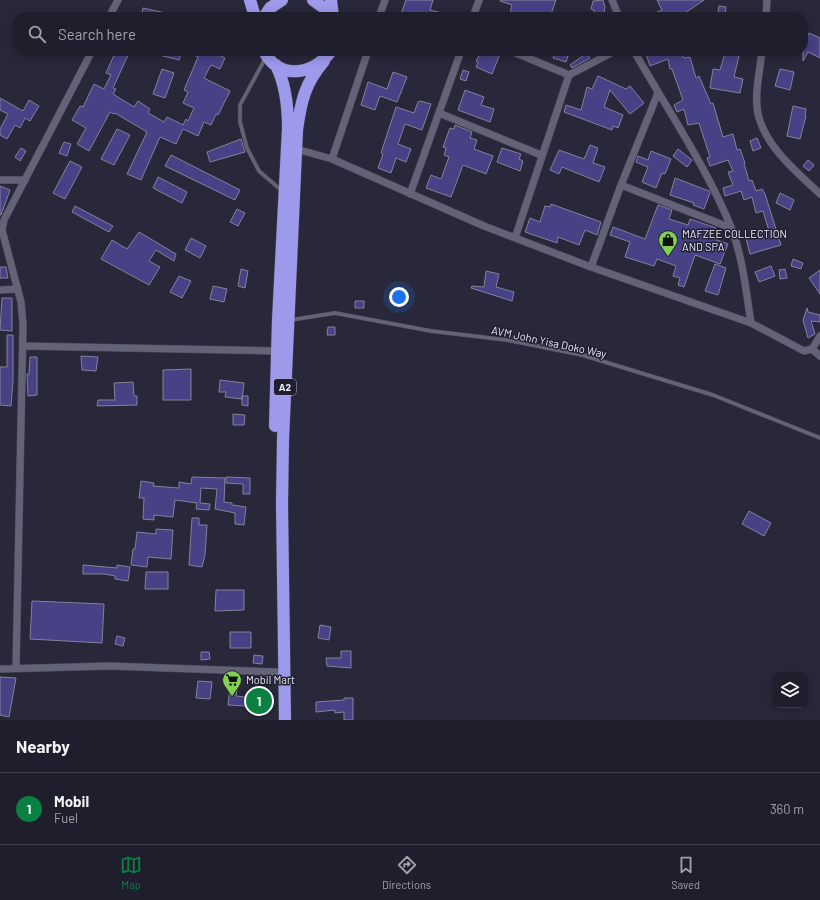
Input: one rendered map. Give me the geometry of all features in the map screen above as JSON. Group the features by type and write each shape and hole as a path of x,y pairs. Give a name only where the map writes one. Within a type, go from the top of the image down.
{"highway":[{"path":"250,0 254,12"},
{"path":"267,12 270,8 282,0"},
{"path":"313,0 329,12"},
{"path":"331,0 332,12"},
{"path":"268,56 276,65 288,71 301,72 314,68 328,56"},
{"name":"A2","path":"285,720 282,504 287,320 296,149 300,112 304,93 310,78 328,56"},
{"name":"A2","path":"276,65 284,85 288,112 277,351 274,554 277,720"}],"street":[{"path":"112,12 118,0"},
{"path":"381,12 385,0"},
{"path":"475,12 479,0"},
{"path":"612,0 617,12"},
{"path":"766,12 767,0"},
{"path":"16,668 23,324 18,289 2,244 2,230 4,220 89,56"},
{"path":"332,159 366,56"},
{"path":"410,194 459,56"},
{"path":"523,56 569,75"},
{"path":"515,238 541,155 569,75 605,56"},
{"path":"637,56 701,166 731,228 742,267 751,323"},
{"path":"762,56 757,101 759,118 770,140 792,168 820,194"},
{"path":"591,267 621,185 658,93"},
{"path":"439,114 541,155"},
{"path":"296,149 332,159 410,194 515,238 591,267 751,323 804,351 812,349 820,336"},
{"path":"0,180 25,180"},
{"path":"621,185 731,228"},
{"path":"0,290 18,289"},
{"path":"23,346 277,351"},
{"path":"812,349 820,356"},
{"path":"0,669 110,666 276,672"}],"lane":[{"path":"265,56 240,106 240,122 247,148 258,171 285,193"},
{"name":"AVM John Yisa Doko Way","path":"287,320 335,313 431,331 508,340 582,355 713,395 820,438"}],"building":[{"path":"406,0 433,0 430,10 438,12 402,12"},
{"path":"556,0 552,12 510,12 512,5 500,1"},
{"path":"603,0 605,7 604,12 594,12 594,10 591,9 593,1"},
{"path":"657,0 704,0 686,12 657,12 662,10"},
{"path":"719,6 726,7 726,12 718,12"},
{"path":"143,8 161,12 142,12"},
{"path":"809,33 820,38 820,58 808,52"},
{"path":"114,56 128,56 113,88 116,89 113,94 134,107 138,101 150,109 148,113 164,122 167,117 183,125 186,119 188,121 194,108 183,103 188,92 184,90 198,57 196,56 221,56 225,58 220,69 211,65 204,78 230,91 218,115 216,114 211,125 204,122 198,136 183,129 176,144 160,137 141,180 127,174 147,132 115,113 110,112 89,151 77,144 86,128 72,120 80,106 83,107 94,84 104,89 111,75 106,73"},
{"path":"163,56 180,56 179,60"},
{"path":"479,56 499,56 492,74 476,67 478,62 476,61"},
{"path":"554,56 568,56 566,62 553,58"},
{"path":"583,56 589,56 590,58 572,68 570,65"},
{"path":"647,56 690,57 696,78 699,76 711,104 713,103 723,137 733,134 737,150 740,149 745,163 749,181 752,180 756,191 762,189 765,194 781,245 750,254 746,238 769,231 763,211 756,213 752,197 744,200 741,191 725,196 723,188 733,185 728,172 733,171 728,160 710,166 707,158 710,157 699,123 688,125 684,109 677,112 674,105 683,100 672,69 670,69 668,59 650,66"},
{"path":"724,56 739,56 734,77 743,79 740,93 710,88 713,69 720,70"},
{"path":"162,69 174,73 165,98 153,94"},
{"path":"780,69 794,72 790,90 775,86"},
{"path":"463,70 469,72 466,81 460,79"},
{"path":"393,72 407,77 397,102 380,96 375,110 361,105 368,82 387,89"},
{"path":"598,76 626,89 630,86 644,103 630,114 610,90 604,107 623,115 618,128 613,126 612,130 564,112 566,105 581,110 587,87 592,89"},
{"path":"465,90 484,97 481,105 494,109 490,122 458,110"},
{"path":"0,98 23,111 29,100 39,106 30,121 25,118 20,128 15,125 7,139 0,135 0,129 8,114 0,110"},
{"path":"420,101 431,104 422,130 405,124 398,144 411,149 406,162 396,158 391,173 378,168 383,154 381,153 396,107 414,113 418,102"},
{"path":"793,106 806,109 806,116 800,139 787,136"},
{"path":"455,125 472,132 470,138 477,140 474,149 493,156 486,174 463,165 451,197 426,188 431,175 441,179 449,157 444,155 446,148 443,147 450,128 454,129"},
{"path":"117,129 130,135 114,165 101,159"},
{"path":"757,138 761,148 753,151 750,141"},
{"path":"241,139 245,152 210,162 207,152"},
{"path":"64,142 71,144 67,156 59,153"},
{"path":"590,145 598,148 593,163 605,167 599,182 562,167 559,174 550,170 559,150 584,159"},
{"path":"21,148 26,151 20,161 15,157"},
{"path":"502,148 521,154 519,159 523,161 520,171 497,162"},
{"path":"678,149 692,160 687,167 673,156"},
{"path":"651,151 671,159 665,174 662,173 656,188 642,182 648,167 636,162 638,156 648,160"},
{"path":"171,155 240,190 235,200 165,166"},
{"path":"808,160 814,165 809,171 803,166"},
{"path":"70,161 82,167 65,199 53,193"},
{"path":"158,177 187,192 182,203 153,188"},
{"path":"675,178 709,191 710,193 704,209 693,205 694,203 670,195"},
{"path":"0,186 10,190 1,215 0,215"},
{"path":"780,193 794,200 790,210 776,203"},
{"path":"551,204 601,222 597,235 585,230 579,245 558,237 557,243 525,232 530,218 540,222 545,206 550,207"},
{"path":"658,205 672,210 669,219 688,225 690,219 716,228 712,238 728,244 720,264 695,255 684,287 678,285 680,278 673,276 676,266 657,259 654,266 625,257 630,242 610,235 613,227 645,239"},
{"path":"75,206 113,226 109,232 72,212"},
{"path":"237,209 245,213 238,226 230,222"},
{"path":"139,232 176,254 174,261 156,250 149,261 160,267 149,285 101,259 112,240 127,249"},
{"path":"191,238 206,246 200,258 185,250"},
{"path":"793,259 803,263 801,269 791,266"},
{"path":"715,264 726,268 718,295 705,291"},
{"path":"771,266 775,276 759,282 755,272"},
{"path":"0,267 6,267 8,278 0,278"},
{"path":"241,269 248,271 245,288 238,286"},
{"path":"785,269 787,278 780,279 779,270"},
{"path":"820,270 820,294 809,278"},
{"path":"486,271 499,274 496,287 514,292 512,301 471,288 472,286 484,287"},
{"path":"179,276 191,281 182,298 170,292"},
{"path":"213,286 227,289 224,302 210,299"},
{"path":"2,298 12,298 12,331 0,330"},
{"path":"355,301 364,301 364,308 355,308"},
{"path":"807,308 808,312 820,315 820,322 811,321 815,334 808,338 803,320"},
{"path":"328,327 335,327 335,335 327,335"},
{"path":"7,335 13,335 13,380 11,406 0,405 0,367 7,367"},
{"path":"81,356 98,357 96,371 82,370"},
{"path":"30,357 37,357 37,395 28,396 27,374 29,374"},
{"path":"191,369 191,400 163,400 163,370"},
{"path":"220,380 244,383 242,399 225,397 226,392 219,392"},
{"path":"133,382 134,396 137,396 137,405 97,406 98,400 115,400 114,383"},
{"path":"242,396 248,396 248,406 242,405"},
{"path":"233,414 245,415 244,425 233,425"},
{"path":"192,477 225,478 224,502 246,507 244,525 235,524 235,513 215,509 217,489 201,488 200,503 210,504 209,510 196,509 197,503 175,500 173,517 154,515 154,520 143,519 144,498 139,498 141,481 154,483 153,486 179,488 179,482 191,484"},
{"path":"226,477 250,478 250,494 243,494 243,484 226,483"},
{"path":"749,511 771,523 764,536 742,524"},
{"path":"192,518 199,518 199,525 207,525 205,555 202,567 189,565"},
{"path":"156,529 173,530 171,559 148,557 147,567 131,565 137,532 156,534"},
{"path":"83,565 117,568 117,565 130,567 128,581 115,579 115,576 105,574 83,574"},
{"path":"146,572 168,572 168,589 145,589"},
{"path":"216,590 244,590 244,610 215,611"},
{"path":"32,601 104,604 102,643 30,639"},
{"path":"320,625 331,627 329,640 318,638"},
{"path":"230,632 251,632 251,648 230,648"},
{"path":"117,636 125,638 123,646 115,644"},
{"path":"341,651 351,651 351,668 327,666 326,658 341,658"},
{"path":"201,652 209,652 210,659 201,660"},
{"path":"254,655 263,656 262,664 253,663"},
{"path":"0,677 16,678 9,717 0,715"},
{"path":"198,681 212,682 210,699 196,698"},
{"path":"230,688 237,689 236,696 263,699 263,707 228,705"},
{"path":"344,698 353,698 353,720 344,720 344,712 335,713 335,710 316,712 316,702 344,700"}],"place":[{"name":"MAFZEE COLLECTION AND SPA","path":"668,257"},
{"name":"Mobil Mart","path":"232,697"},
{"name":"Mobil","path":"259,701"}]}
